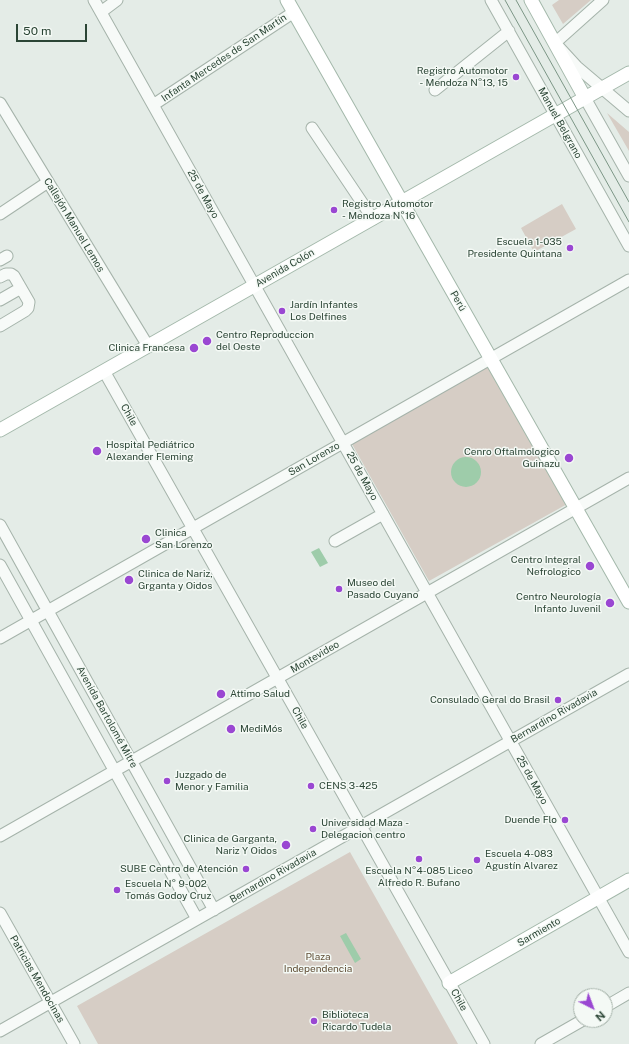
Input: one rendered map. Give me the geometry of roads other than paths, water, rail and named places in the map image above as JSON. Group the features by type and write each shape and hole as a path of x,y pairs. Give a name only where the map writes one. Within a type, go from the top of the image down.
{"main road":[{"name":"Perú","path":"287,0 629,602"},
{"path":"531,0 585,98"},
{"name":"Avenida Colón","path":"0,430 629,73"},
{"name":"Sarmiento","path":"449,983 629,880"}],"street":[{"name":"25 de Mayo","path":"94,0 629,952"},
{"path":"101,12 117,0"},
{"name":"Manuel Belgrano","path":"491,0 629,246"},
{"path":"603,0 555,43 577,68 629,111"},
{"name":"Infanta Mercedes de San Martín","path":"154,105 294,12"},
{"path":"435,90 509,31"},
{"path":"585,98 629,176"},
{"name":"Callejón Manuel Lemos","path":"0,103 148,346"},
{"path":"312,128 373,219"},
{"path":"0,214 48,182"},
{"path":"0,277 6,274 11,274 14,276 29,302 28,308 25,311 0,326"},
{"name":"San Lorenzo","path":"0,638 629,280"},
{"path":"0,300 20,288"},
{"name":"Chile","path":"104,371 484,1044"},
{"name":"Montevideo","path":"0,836 629,478"},
{"path":"335,541 383,514"},
{"name":"Avenida Bartolomé Mitre","path":"0,525 214,910"},
{"name":"Avenida Bartolomé Mitre","path":"0,565 197,919"},
{"name":"Bernardino Rivadavia","path":"0,1031 629,674"},
{"name":"Patricias Mendocinas","path":"0,913 74,1044"},
{"path":"613,1002 629,993"},
{"path":"541,1044 573,1026"}],"tram line":[{"path":"505,0 629,222"},
{"path":"516,0 629,202"}],"place":[{"name":"Registro Automotor - Mendoza N°13, 15","path":"516,77"},
{"name":"Registro Automotor - Mendoza N°16","path":"334,210"},
{"name":"Escuela 1-035 Presidente Quintana","path":"570,248"},
{"name":"Jardín Infantes Los Delfines","path":"282,311"},
{"name":"Centro Reproduccion del Oeste","path":"207,341"},
{"name":"Clinica Francesa","path":"194,348"},
{"name":"Hospital Pediátrico Alexander Fleming","path":"97,451"},
{"name":"Cenro Oftalmologico Guinazu","path":"569,458"},
{"name":"Clinica San Lorenzo","path":"146,539"},
{"name":"Centro Integral Nefrologico","path":"590,566"},
{"name":"Clinica de Nariz, Grganta y Oidos","path":"129,580"},
{"name":"Museo del Pasado Cuyano","path":"339,589"},
{"name":"Centro Neurología Infanto Juvenil","path":"610,603"},
{"name":"Attimo Salud","path":"221,694"},
{"name":"Consulado Geral do Brasil","path":"558,700"},
{"name":"MediMós","path":"231,729"},
{"name":"Juzgado de Menor y Familia","path":"167,781"},
{"name":"CENS 3-425","path":"311,786"},
{"name":"Duende Flo","path":"565,820"},
{"name":"Universidad Maza - Delegacion centro","path":"313,829"},
{"name":"Clinica de Garganta, Nariz Y Oidos","path":"286,845"},
{"name":"Escuela N°4-085 Liceo Alfredo R. Bufano","path":"419,859"},
{"name":"Escuela 4-083 Agustín Alvarez","path":"477,860"},
{"name":"SUBE Centro de Atención","path":"246,869"},
{"name":"Escuela N° 9-002 Tomás Godoy Cruz","path":"117,890"},
{"name":"Biblioteca Ricardo Tudela","path":"314,1021"}],"park label":[{"name":"Plaza Independencia","path":"318,962"}]}
